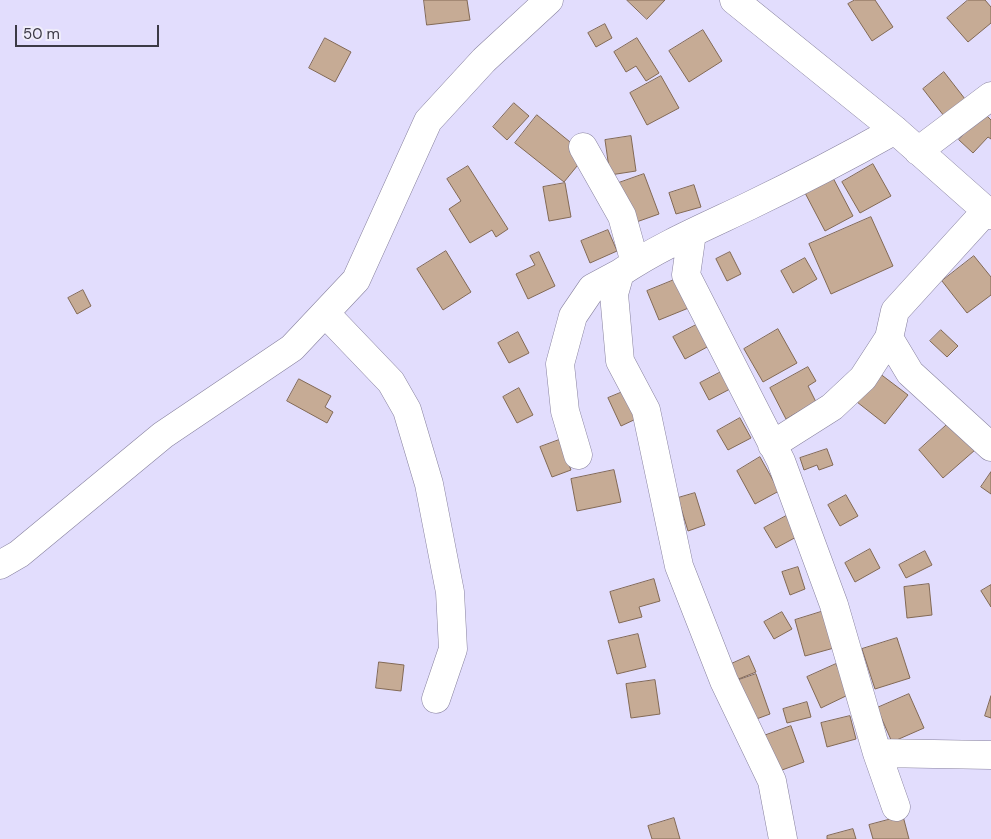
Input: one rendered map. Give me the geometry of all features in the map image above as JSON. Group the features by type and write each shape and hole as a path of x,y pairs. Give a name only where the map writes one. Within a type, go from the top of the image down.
{"street":[{"path":"0,565 19,554 163,435 292,348 356,280 428,121 484,60 549,0"},
{"path":"734,0 896,130 989,213 895,311 889,338 863,378 832,407 772,445"},
{"path":"918,151 991,96"},
{"path":"578,455 565,411 560,364 573,316 592,288 692,233 825,169 896,130"},
{"path":"583,147 622,216 627,268 614,294 620,361 646,410 679,566 724,681 772,781 783,839"},
{"path":"692,233 686,275 780,461 834,605 877,753 896,807"},
{"path":"325,312 392,382 407,410 429,484 450,592 453,649 436,699"},
{"path":"889,338 910,373 991,447"},
{"path":"877,753 991,755"}],"building":[{"path":"424,0 467,0 470,20 427,25"},
{"path":"627,0 665,0 647,19"},
{"path":"855,0 875,0 893,27 872,41 848,4"},
{"path":"968,0 985,0 991,7 991,23 968,42 947,18"},
{"path":"605,24 612,38 596,47 588,33"},
{"path":"703,30 722,61 689,82 669,51"},
{"path":"325,38 351,52 335,82 309,68"},
{"path":"637,38 659,73 646,81 636,66 626,72 614,52"},
{"path":"944,72 965,99 944,116 923,89"},
{"path":"661,76 679,108 647,125 630,93"},
{"path":"514,103 529,116 507,140 493,127"},
{"path":"984,113 991,120 991,139 988,137 973,153 959,140"},
{"path":"537,115 586,155 564,182 515,143"},
{"path":"631,136 636,171 610,175 605,140"},
{"path":"873,164 891,196 860,213 842,182"},
{"path":"468,166 508,229 496,237 492,230 470,243 449,209 461,201 447,179"},
{"path":"644,174 659,214 628,225 613,185"},
{"path":"832,176 853,216 825,231 804,191"},
{"path":"565,183 571,217 549,221 543,187"},
{"path":"694,185 701,207 676,214 669,193"},
{"path":"871,217 893,266 831,294 809,244"},
{"path":"608,230 617,251 590,263 581,241"},
{"path":"446,251 471,292 443,310 417,269"},
{"path":"539,252 555,286 528,299 516,274 535,265 530,256"},
{"path":"730,252 741,274 727,281 716,259"},
{"path":"974,256 991,277 991,295 967,313 942,281"},
{"path":"805,258 817,279 793,293 781,271"},
{"path":"679,278 691,307 659,320 647,291"},
{"path":"83,290 91,306 77,314 68,298"},
{"path":"698,324 709,346 685,359 673,337"},
{"path":"778,329 797,363 763,382 744,349"},
{"path":"941,330 958,346 947,357 930,341"},
{"path":"518,332 529,353 509,363 498,343"},
{"path":"808,367 816,381 808,386 816,402 786,419 770,388"},
{"path":"721,372 730,389 709,400 700,383"},
{"path":"879,373 908,395 885,424 857,402"},
{"path":"299,379 331,396 325,407 333,412 327,423 287,401"},
{"path":"519,388 533,415 517,423 503,397"},
{"path":"625,391 638,418 621,426 608,398"},
{"path":"740,418 751,438 728,450 717,431"},
{"path":"950,422 975,450 943,478 919,450"},
{"path":"559,440 571,470 552,477 540,447"},
{"path":"827,449 833,465 819,470 817,465 804,470 800,458"},
{"path":"760,457 779,491 755,504 737,471"},
{"path":"614,470 621,502 577,511 571,479"},
{"path":"991,472 991,494 981,487"},
{"path":"695,493 705,525 688,531 678,498"},
{"path":"846,495 858,516 840,526 828,505"},
{"path":"788,515 800,535 776,548 764,528"},
{"path":"870,549 880,568 855,582 845,563"},
{"path":"925,551 932,565 906,578 899,565"},
{"path":"798,567 805,589 790,595 782,572"},
{"path":"654,579 660,601 639,607 642,617 619,623 610,592"},
{"path":"929,584 932,615 907,618 904,587"},
{"path":"991,585 991,607 981,591"},
{"path":"824,611 834,648 805,656 795,620"},
{"path":"782,612 792,629 774,639 764,622"},
{"path":"638,634 646,667 617,674 608,641"},
{"path":"897,638 910,678 875,689 862,649"},
{"path":"749,656 756,672 736,680 729,665"},
{"path":"379,662 404,665 401,691 376,688"},
{"path":"836,664 850,694 821,708 807,677"},
{"path":"756,674 770,714 751,721 736,681"},
{"path":"655,680 660,714 631,718 626,684"},
{"path":"909,694 924,728 892,742 877,708"},
{"path":"991,696 991,718 985,716"},
{"path":"807,702 811,717 787,723 783,709"},
{"path":"850,716 856,739 827,747 821,723"},
{"path":"791,726 804,762 771,774 758,738"},
{"path":"903,816 909,839 873,839 869,825"},
{"path":"674,818 680,839 652,839 648,826"},
{"path":"853,829 856,839 827,839 827,836"}]}
